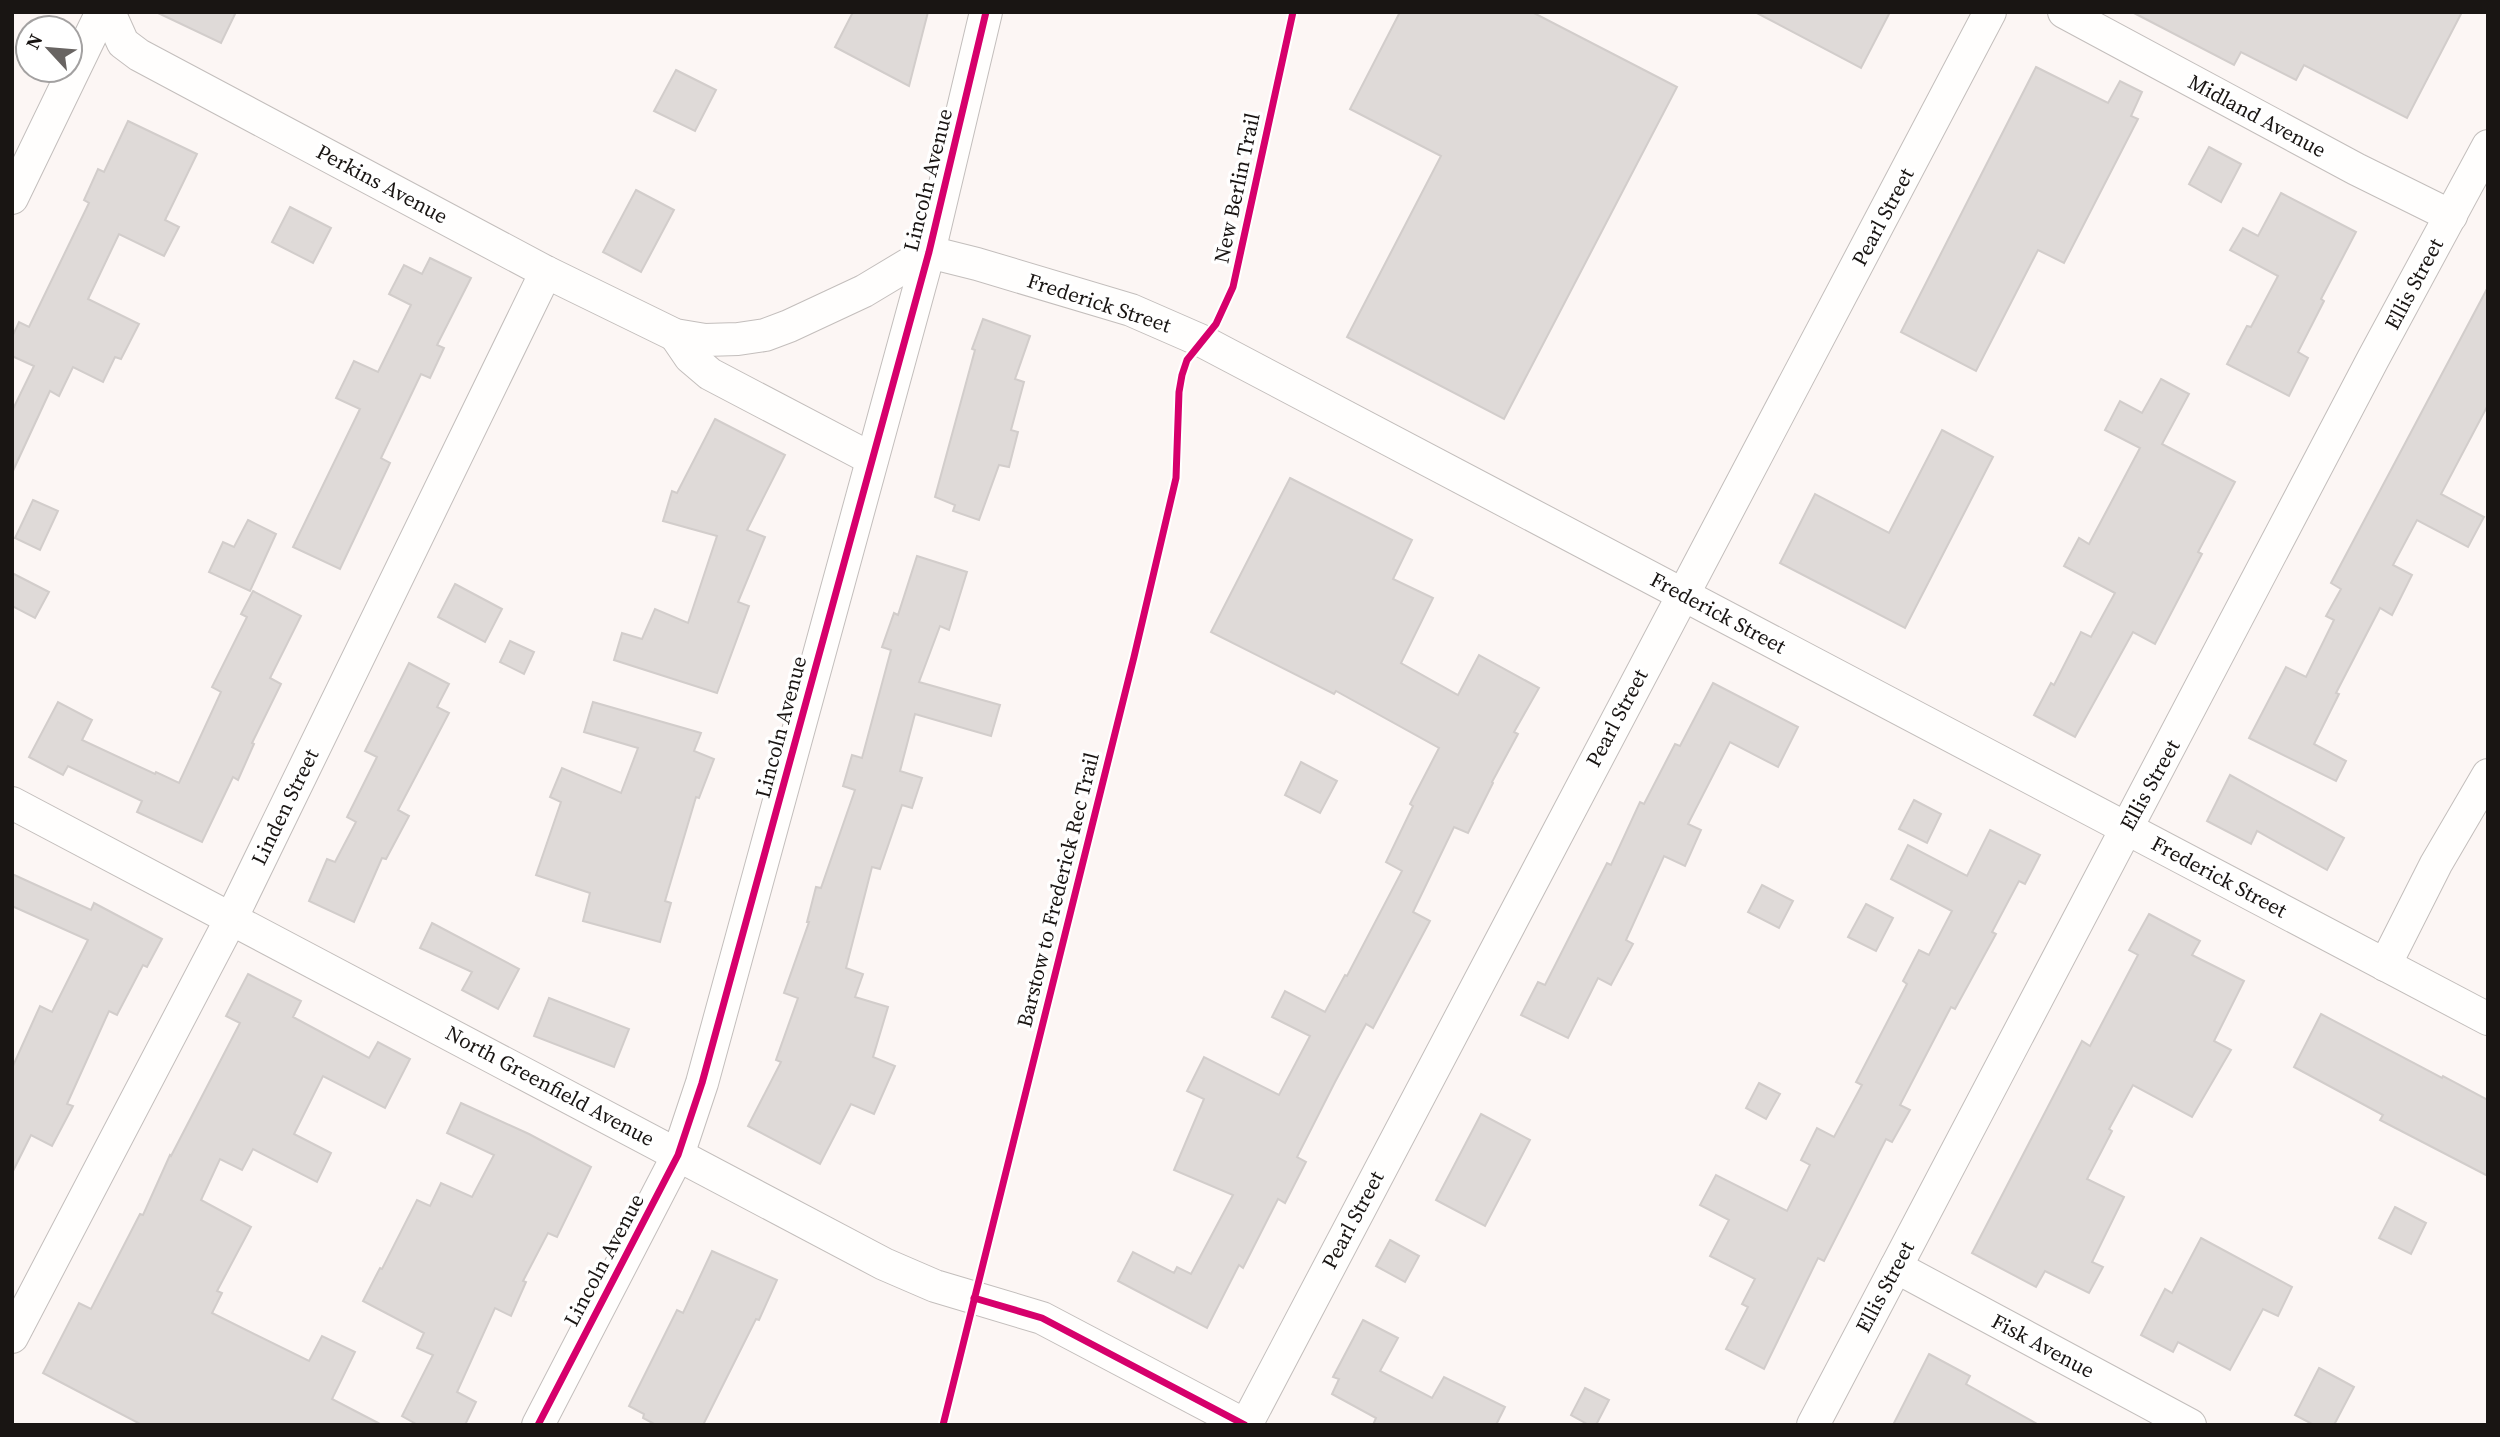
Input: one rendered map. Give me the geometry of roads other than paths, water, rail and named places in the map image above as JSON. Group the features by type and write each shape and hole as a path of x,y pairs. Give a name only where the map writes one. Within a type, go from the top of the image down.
{"street":[{"path":"12,198 102,12"},
{"name":"Perkins Avenue","path":"109,12 123,43 139,55 546,272 675,335 705,340 765,335 789,327 864,291 929,252"},
{"name":"Lincoln Avenue","path":"538,1425 678,1155 702,1083 929,252 986,12"},
{"name":"Pearl Street","path":"1246,1425 1990,12"},
{"name":"Midland Avenue","path":"2064,12 2356,169 2451,216"},
{"name":"Ellis Street","path":"1813,1425 2373,359 2488,146"},
{"name":"Frederick Street","path":"929,252 1131,310 1233,356 2488,1019"},
{"name":"Linden Street","path":"12,1337 232,918 546,272"},
{"name":"Perkins Avenue","path":"675,335 690,357 710,374 872,459"},
{"path":"2385,965 2436,864 2488,775"},
{"name":"North Greenfield Avenue","path":"12,803 884,1264 934,1286 1042,1318 1246,1425"},
{"name":"Fisk Avenue","path":"1895,1267 2190,1425"}]}
